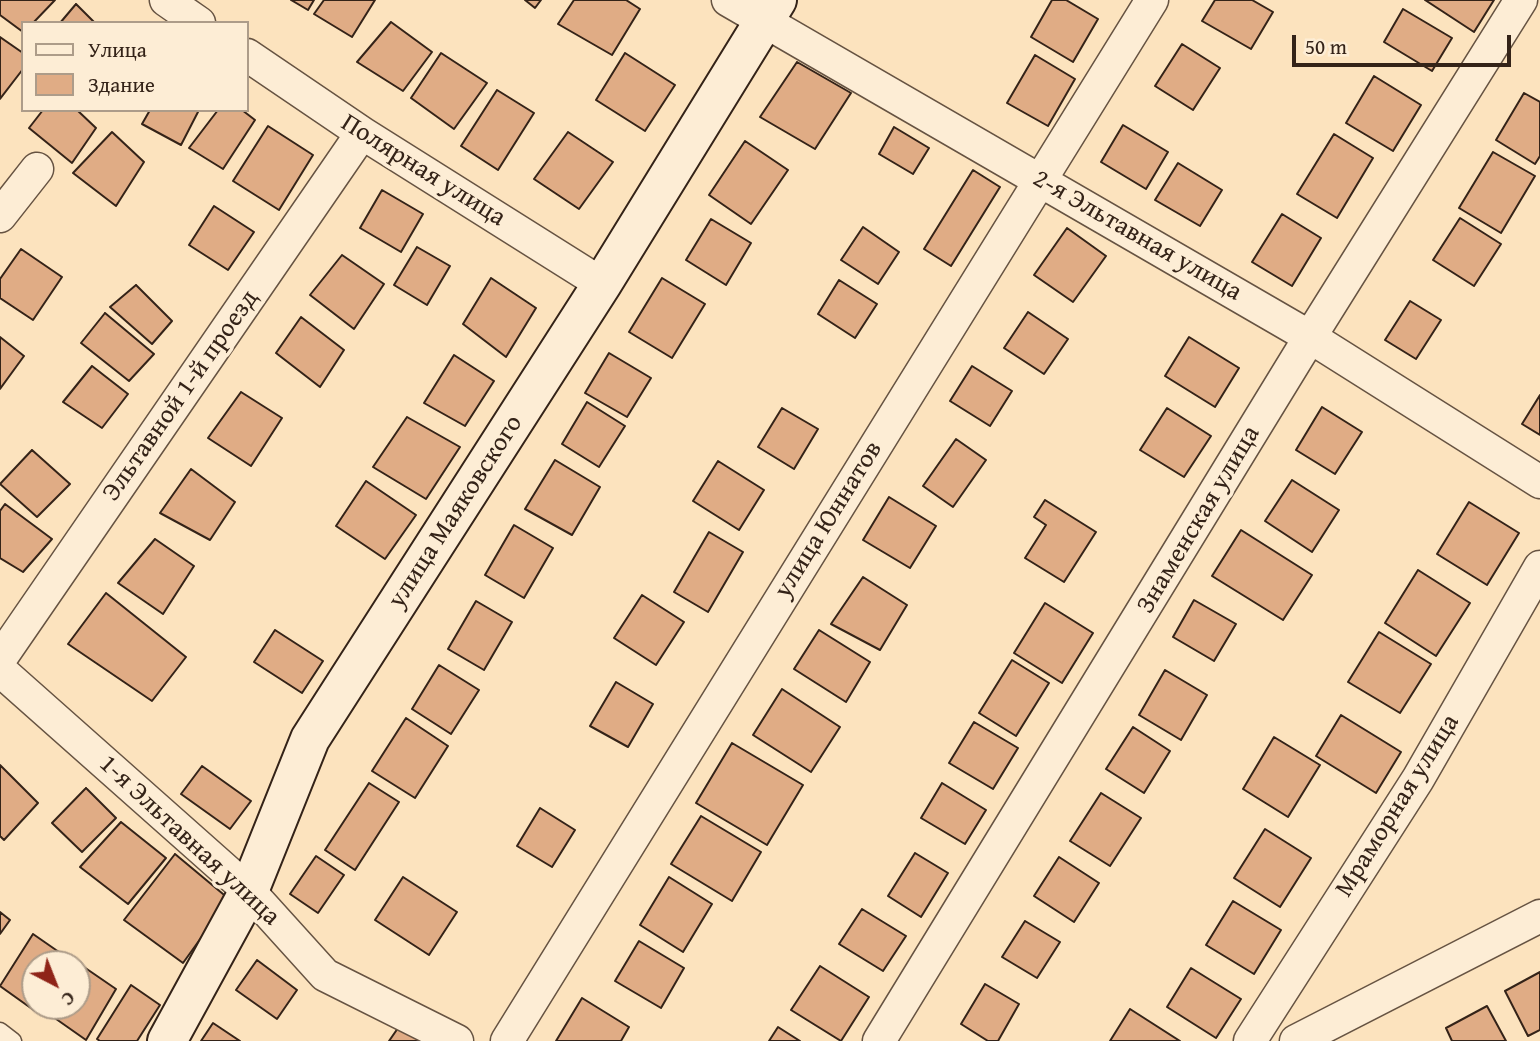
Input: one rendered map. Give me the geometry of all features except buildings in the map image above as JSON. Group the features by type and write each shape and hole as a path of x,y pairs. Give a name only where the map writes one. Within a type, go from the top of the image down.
{"street":[{"path":"166,0 196,21"},
{"name":"2-я Эльтавная улица","path":"728,0 770,11 1040,179 1310,337 1540,482"},
{"name":"улица Юннатов","path":"506,1041 1152,0"},
{"name":"Знаменская улица","path":"879,1041 1310,337 1521,0"},
{"name":"улица Маяковского","path":"167,1041 250,891 310,739 602,284 770,11"},
{"name":"Полярная улица","path":"248,56 362,133 602,284"},
{"name":"Эльтавной 1-й проезд","path":"0,659 362,133"},
{"path":"0,216 37,169"},
{"name":"Мраморная улица","path":"1250,1041 1418,779 1540,567"},
{"name":"1-я Эльтавная улица","path":"0,670 250,891 325,975 457,1041"},
{"path":"1296,1041 1540,916"}],"lane":[{"path":"0,1031 13,1041"}]}
